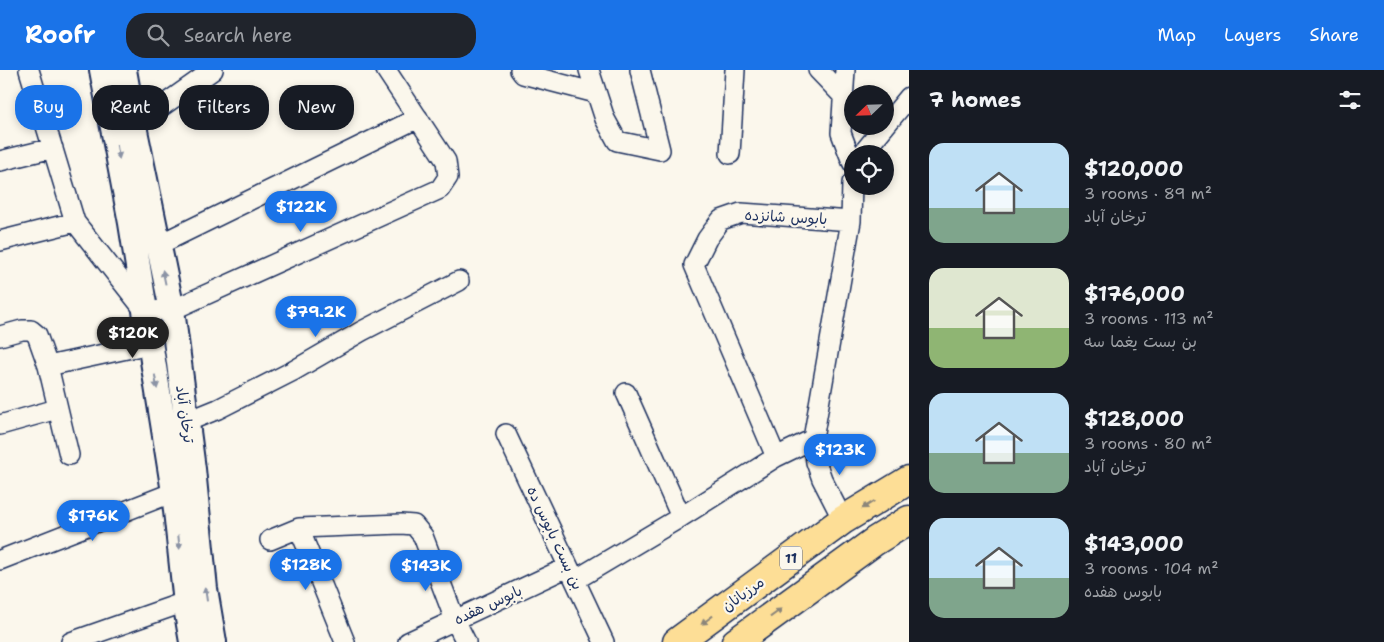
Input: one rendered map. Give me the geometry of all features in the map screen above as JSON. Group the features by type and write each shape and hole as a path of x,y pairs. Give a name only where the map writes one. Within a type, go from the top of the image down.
{"main road":[{"name":"مرزبانان","path":"677,642 843,520 909,480"},
{"name":"11","path":"736,642 875,541 909,520"}],"street":[{"path":"29,70 75,222 145,311 172,310 440,189 448,177 446,161 386,70"},
{"name":"ترخان آباد","path":"102,70 145,311 174,492 185,602 192,642"},
{"name":"ترخان آباد","path":"124,70 127,85"},
{"path":"169,101 213,70"},
{"path":"520,70 523,74 596,93"},
{"path":"589,70 604,119 617,141 660,150 640,70"},
{"path":"730,154 735,70"},
{"path":"818,70 843,96"},
{"path":"845,70 841,133 846,145"},
{"path":"894,115 909,97"},
{"path":"158,245 418,118"},
{"name":"ترخان آباد","path":"135,130 172,310 193,470 205,589 214,642"},
{"path":"869,145 878,135"},
{"path":"0,161 53,148"},
{"path":"851,221 852,195"},
{"name":"بابوس شانزده","path":"776,457 694,265 707,239 721,220 741,213 851,221 813,439 816,462 843,520"},
{"path":"0,241 75,222"},
{"path":"186,422 218,409 293,372 362,331 459,281"},
{"path":"0,336 22,330 31,330 37,335 48,366 69,455"},
{"path":"48,366 150,344"},
{"path":"626,392 681,517"},
{"path":"0,425 57,409"},
{"name":"بن بست بابوس ده","path":"506,434 604,642"},
{"path":"572,574 681,517 776,457 813,439"},
{"path":"1,556 174,492"},
{"path":"270,540 299,528 401,524 414,526 423,536 466,642"},
{"path":"299,528 344,642"},
{"name":"بابوس هفده","path":"408,642 456,620 572,574"},
{"path":"71,642 185,602"}]}
